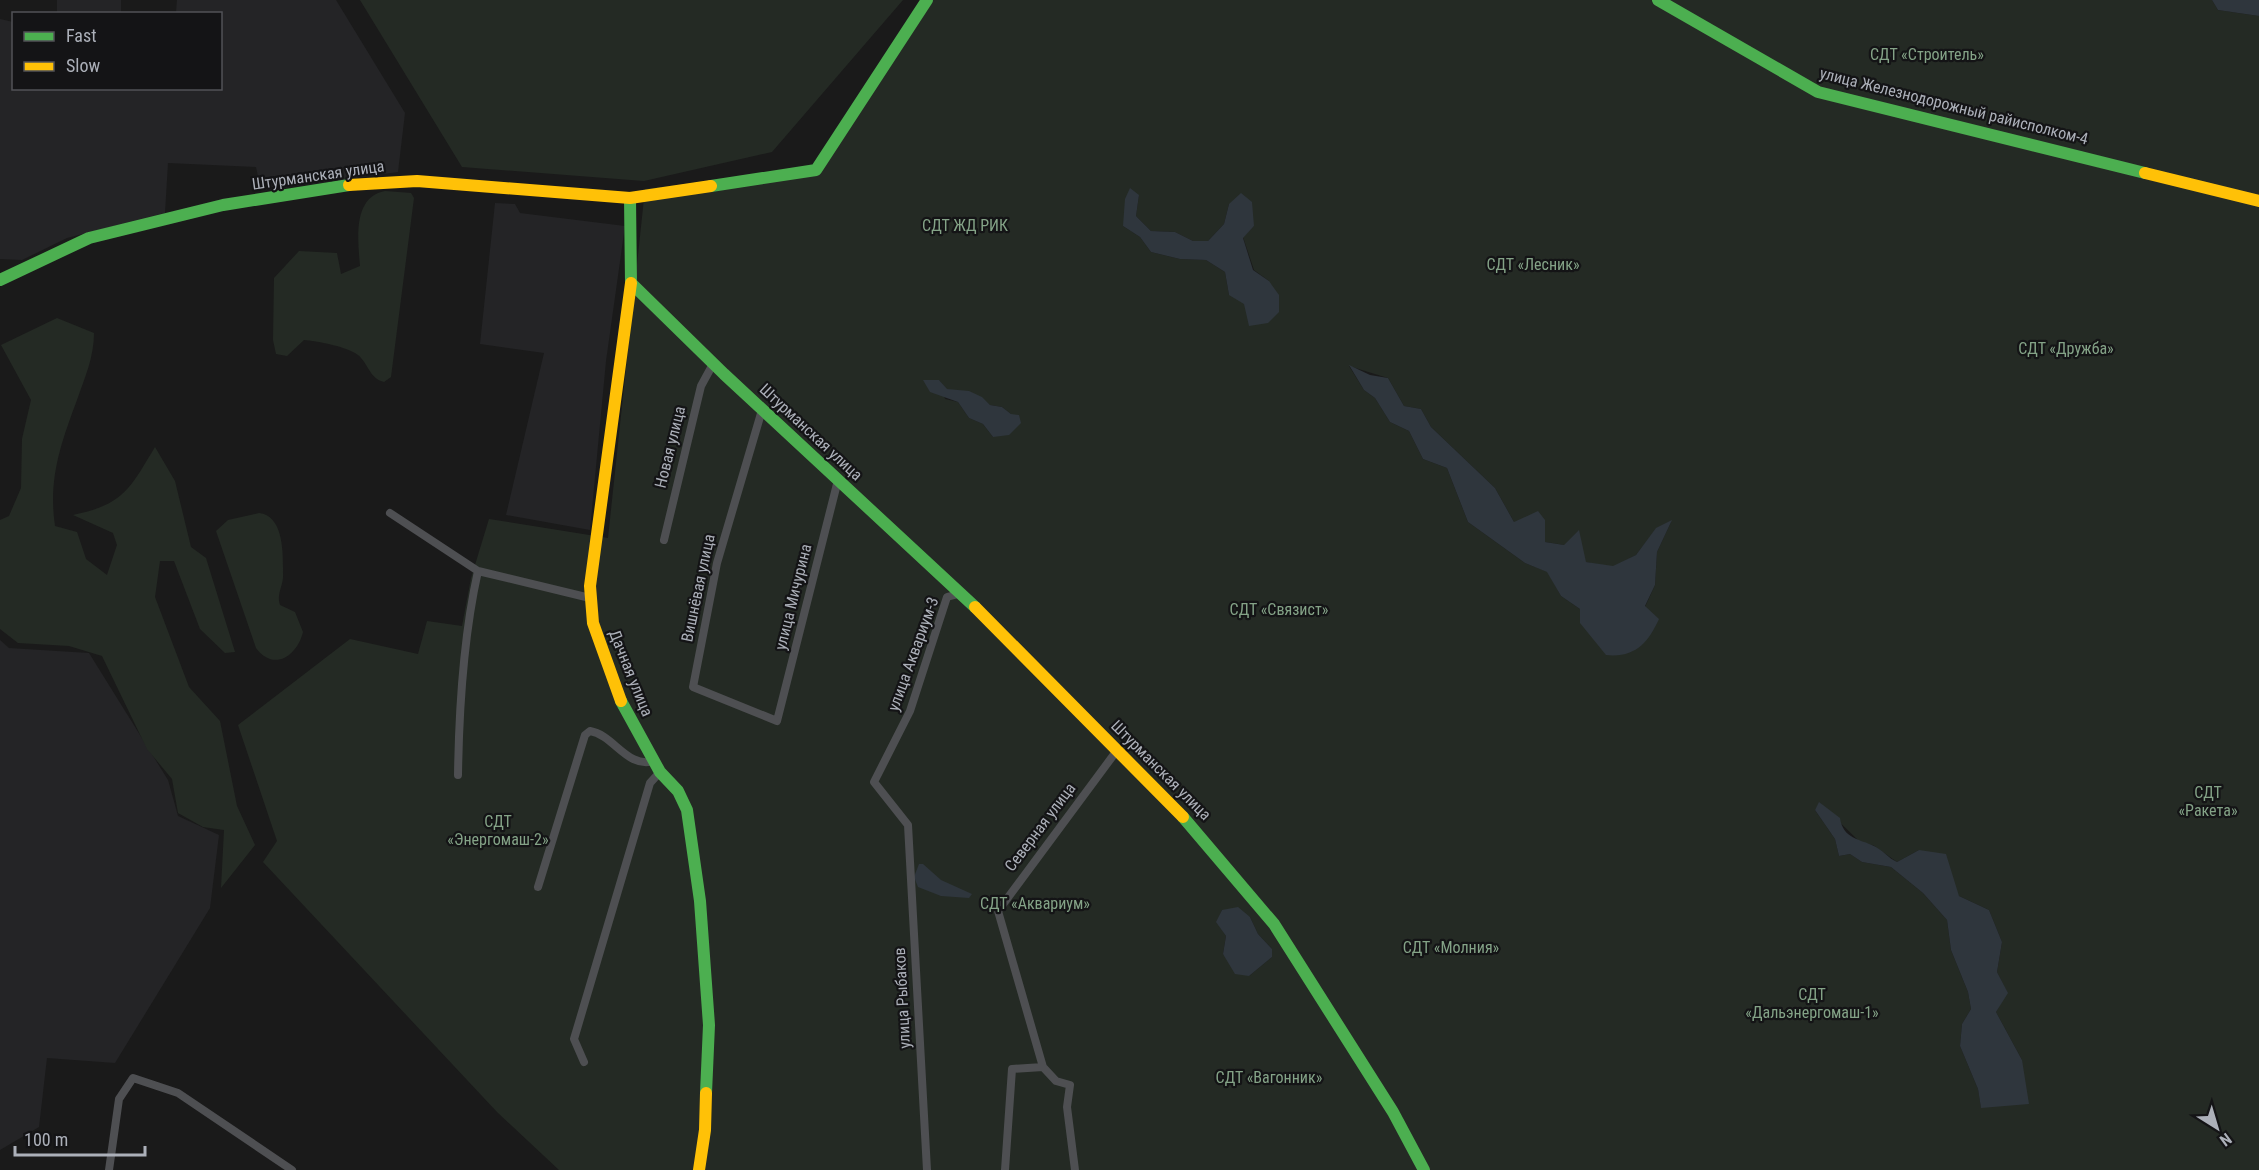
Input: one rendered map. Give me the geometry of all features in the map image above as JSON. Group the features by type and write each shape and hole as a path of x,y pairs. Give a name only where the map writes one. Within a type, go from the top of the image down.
{"street":[{"path":"631,283 630,198 816,170 927,0"},
{"name":"улица Железнодорожный райисполком-4","path":"1658,0 1818,92 2259,201"},
{"name":"Штурманская улица","path":"0,280 89,238 223,205 310,190 375,182 417,181 630,198"},
{"name":"Штурманская улица","path":"631,283 762,410 962,592 1201,835 1274,924 1393,1112 1424,1170"},
{"name":"Дачная улица","path":"631,283 590,598 593,623 625,712 657,766 686,804 700,901 709,1025 705,1130 699,1170"},
{"name":"Новая улица","path":"664,540 701,386 714,364"},
{"name":"Вишнёвая улица","path":"762,410 717,563 693,687 777,721"},
{"name":"улица Мичурина","path":"777,721 838,480"},
{"path":"390,513 478,571 590,598"},
{"path":"458,776 464,655 469,612 478,571"},
{"name":"улица Аквариум-3","path":"908,825 874,782 910,711 947,597 962,592"},
{"path":"538,887 585,735 590,731 598,733 639,762 657,766 574,1039 584,1062"},
{"name":"Северная улица","path":"1043,1067 998,908 1118,749"},
{"name":"улица Рыбаков","path":"908,825 927,1170"},
{"path":"1005,1170 1012,1069 1043,1067 1056,1081 1070,1085 1067,1107 1075,1170"},
{"path":"109,1170 119,1099 133,1078 178,1093 292,1170"}],"shaded area":[{"path":"57,0 121,0 121,12 57,12"},
{"path":"177,0 336,0 405,113 398,172 261,191 256,167 168,163 165,213 67,238 22,260 0,259 0,19 12,22 12,90 222,90 222,12 176,12"},
{"path":"2212,0 2259,0 2259,16 2218,10"},
{"path":"1130,188 1139,195 1136,216 1151,231 1175,232 1193,241 1208,241 1224,224 1229,204 1241,193 1252,202 1254,226 1243,238 1253,270 1269,281 1279,295 1279,312 1268,323 1249,326 1244,304 1229,295 1225,272 1206,260 1180,259 1151,252 1140,237 1123,226 1125,199"},
{"path":"495,203 515,204 520,213 625,226 606,361 590,530 506,515 544,353 480,344"},
{"path":"1349,365 1370,375 1388,378 1404,406 1421,409 1431,427 1495,488 1514,522 1538,511 1545,520 1545,542 1564,545 1579,530 1586,562 1613,566 1636,555 1656,528 1672,520 1657,552 1655,585 1645,606 1659,619 1645,642 1625,654 1606,655 1580,623 1580,609 1561,596 1547,572 1525,563 1468,522 1447,468 1423,459 1409,431 1390,422 1375,398 1364,390"},
{"path":"923,380 939,380 947,389 969,391 982,397 990,405 1002,407 1011,414 1019,415 1021,423 1009,435 993,437 983,424 969,418 958,402 930,392"},
{"path":"0,640 9,648 89,653 168,780 178,816 219,835 210,908 115,1063 47,1058 39,1127 0,1150"},
{"path":"1819,802 1840,818 1848,834 1877,848 1897,862 1919,850 1946,854 1959,896 1989,910 2002,942 1997,972 2008,993 1996,1012 2022,1060 2029,1104 1981,1108 1978,1089 1960,1046 1962,1024 1971,1009 1968,992 1951,950 1947,920 1923,893 1891,867 1862,862 1850,854 1839,856 1835,839 1815,810"},
{"path":"919,864 923,864 941,880 972,894 969,898 941,896 918,887 914,877"},
{"path":"1238,907 1250,917 1258,934 1272,949 1272,957 1249,976 1235,974 1223,954 1226,936 1216,922 1222,910"}],"green space":[{"path":"360,0 903,0 772,152 644,181 462,167"},
{"path":"923,0 2212,0 2218,10 2259,16 2259,1170 559,1170 497,1112 263,862 277,841 238,725 350,639 418,654 427,621 462,626 471,578 489,519 608,538 645,189 812,168","holes":["1139,195 1136,216 1151,231 1175,232 1193,241 1208,241 1224,224 1229,204 1254,226 1243,237 1254,270 1269,281 1229,295 1225,272 1206,260 1180,259 1151,252 1140,237 1123,226","1349,366 1388,378 1404,406 1421,409 1431,427 1495,488 1514,522 1545,520 1545,542 1564,545 1586,562 1613,567 1636,555 1656,529 1671,522 1657,552 1655,585 1645,607 1580,609 1561,596 1548,572 1525,563 1468,522 1447,468 1423,459 1409,431 1390,422 1375,398 1364,390","939,380 946,389 981,397 990,405 1002,407 1011,414 993,437 983,424 969,418 958,402 945,399","1820,803 1862,844 1873,845 1897,862 1919,850 1959,896 1989,910 2002,942 1997,972 2007,992 1996,1012 2022,1060 1981,1107 1978,1089 1960,1046 1962,1024 1971,1009 1968,992 1951,950 1947,920 1923,893 1891,867 1862,862 1850,854 1839,856 1835,839 1815,810","1222,910 1250,917 1258,934 1272,949 1272,957 1249,976 1223,954 1226,936 1217,922"]},
{"path":"385,191 411,193 414,198 391,377 384,382 379,380 355,353 323,343 304,340 287,356 276,354 273,340 274,278 299,251 337,253 341,274 360,266 358,233 362,211 374,195"},
{"path":"57,318 94,333 88,367 57,462 53,493 55,526 77,532 86,559 107,575 117,545 113,533 73,515 104,506 115,500 131,485 155,447 175,481 191,547 206,558 235,652 225,653 200,629 174,561 160,561 155,597 189,687 220,721 237,806 255,845 221,888 224,830 203,827 178,813 172,779 147,749 102,656 69,646 18,643 0,629 0,520 9,516 21,488 22,439 31,400 1,345"},
{"path":"259,513 267,516 278,528 283,556 280,605 295,612 303,632 296,648 284,658 277,660 263,655 256,648 216,531 228,520"}],"traffic: fast":[{"path":"711,186 816,170 927,0"},
{"path":"1658,0 1818,92 2145,173"},
{"path":"0,280 89,238 223,205 349,185"},
{"path":"630,198 631,283 724,374 975,607"},
{"path":"621,701 660,772 678,791 687,810 700,901 709,1025 706,1093"},
{"path":"1183,817 1274,924 1393,1112 1424,1170"}],"traffic: slow":[{"path":"2145,173 2259,201"},
{"path":"349,185 417,181 630,198 711,186"},
{"path":"621,701 593,623 590,586 631,283"},
{"path":"975,607 1183,817"},
{"path":"699,1170 705,1130 706,1093"}],"park label":[{"name":"СДТ «Строитель»","path":"1927,54"},
{"name":"СДТ ЖД РИК","path":"965,225"},
{"name":"СДТ «Лесник»","path":"1533,264"},
{"name":"СДТ «Дружба»","path":"2066,348"},
{"name":"СДТ «Связист»","path":"1279,609"},
{"name":"СДТ «Ракета»","path":"2208,801"},
{"name":"СДТ «Энергомаш-2»","path":"498,830"},
{"name":"СДТ «Аквариум»","path":"1035,903"},
{"name":"СДТ «Молния»","path":"1451,947"},
{"name":"СДТ «Дальэнергомаш-1»","path":"1812,1003"},
{"name":"СДТ «Вагонник»","path":"1269,1077"}]}
